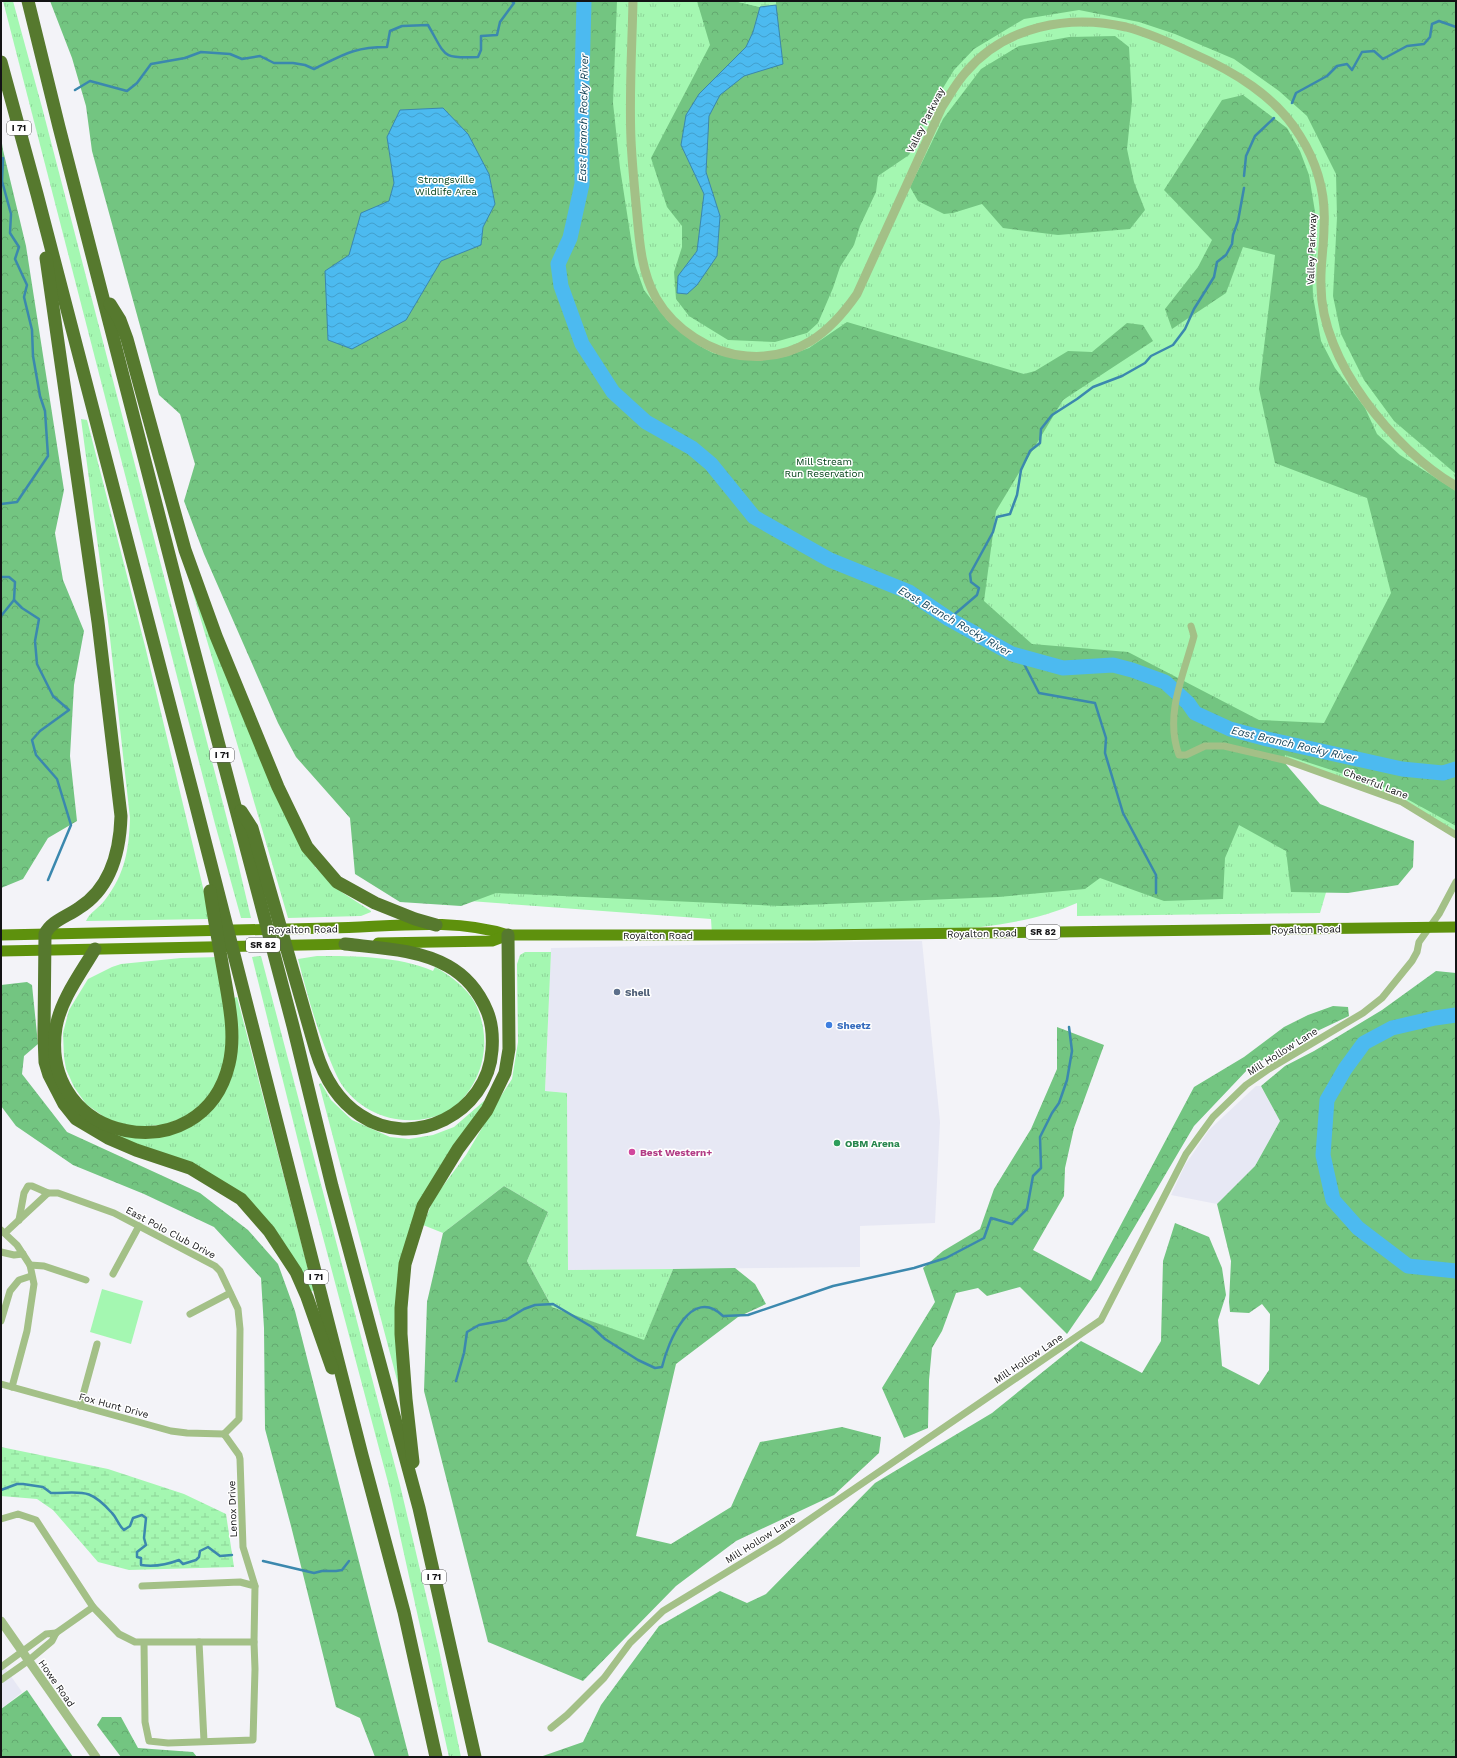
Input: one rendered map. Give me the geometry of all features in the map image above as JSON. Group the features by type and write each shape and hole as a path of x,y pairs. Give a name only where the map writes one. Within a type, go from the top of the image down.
{"highway":[{"name":"I 71","path":"28,1 181,601 293,1026 332,1186 419,1508 474,1757"},
{"name":"I 71","path":"1,62 37,194 194,798 362,1455 404,1612 436,1757"},
{"path":"37,194 98,622 121,816 120,839 116,860 106,880 94,896 80,908 55,923 45,934 45,1062 49,1075 64,1104 76,1119 108,1138 136,1150 190,1168 241,1199 259,1218 287,1257 307,1297 362,1455"},
{"path":"101,290 120,320 127,339 185,550 216,636 278,788 307,847 337,882 375,903 415,919 436,925"},
{"path":"95,949 62,1008 56,1027 56,1060 62,1079 70,1094 83,1109 96,1120 120,1130 144,1133 155,1132 178,1126 201,1111 214,1098 229,1065 232,1049 229,1000 194,798"},
{"path":"235,803 252,828 316,1051 329,1083 346,1104 354,1111 384,1127 402,1130 423,1128 439,1123 458,1113 478,1091 489,1070 492,1058 492,1027 483,1002 474,988 462,975 448,966 424,956 404,951 345,944"},
{"path":"419,1508 406,1399 401,1334 401,1308 405,1264 423,1206 458,1150 487,1110 505,1073 509,1049 508,935"}],"main road":[{"name":"Royalton Road","path":"1,935 436,925 488,928 508,935 814,935 1456,927"},
{"name":"Royalton Road","path":"1,951 180,946 492,941 508,935"}],"street":[{"name":"Valley Parkway","path":"633,1 631,140 638,232 643,260 650,285 665,311 689,334 702,343 719,351 737,356 753,357 772,355 801,346 827,330 843,314 857,294 942,107 967,70 998,44 1015,35 1037,27 1082,21 1104,23 1127,28 1148,35 1204,58 1258,90 1289,119 1310,154 1318,173 1324,226 1321,279 1322,306 1326,326 1340,362 1368,404 1390,431 1422,461 1456,486"},
{"name":"Cheerful Lane","path":"1191,626 1194,636 1175,700 1172,718 1179,755 1186,754 1205,746 1224,746 1288,761 1402,802 1456,835"},
{"path":"1430,928 1456,882"},
{"name":"Mill Hollow Lane","path":"551,1728 568,1715 604,1678 630,1643 663,1610 778,1541 1101,1320 1186,1154 1203,1130 1246,1085 1269,1069 1363,1012 1382,998 1412,961 1417,952 1419,942 1430,928"},
{"name":"East Polo Club Drive","path":"19,1220 24,1193 28,1186 32,1186 48,1193 58,1193 109,1211 215,1266 220,1271 238,1309 240,1328 239,1416 238,1421 224,1434"},
{"path":"12,1387 32,1303 34,1284 31,1276 30,1265 17,1244 3,1231 19,1220 48,1193"},
{"path":"113,1274 139,1226"},
{"path":"1,1252 14,1255 23,1254"},
{"path":"30,1265 44,1266 86,1280"},
{"path":"1,1321 10,1291 19,1280 31,1276"},
{"path":"190,1314 230,1293"},
{"path":"80,1406 96,1344"},
{"name":"Fox Hunt Drive","path":"1,1384 171,1431 224,1434"},
{"name":"Lenox Drive","path":"144,1642 145,1722 149,1741 168,1743 253,1740 255,1586 243,1547 240,1459 239,1455 224,1434"},
{"path":"1,1519 18,1514 36,1520 93,1607 119,1634 135,1642 254,1642"},
{"path":"142,1586 240,1582 255,1586"},
{"path":"1,1680 28,1661 52,1641 56,1633 93,1607"},
{"name":"Howe Road","path":"1,1621 96,1757"},
{"path":"1,1667 46,1634 56,1633"},
{"path":"199,1642 204,1742"}],"shaded area":[{"path":"922,941 940,1122 935,1223 860,1226 860,1267 568,1270 567,1093 545,1091 551,948"},
{"path":"1256,1086 1261,1086 1280,1121 1255,1166 1217,1204 1171,1195 1185,1165 1209,1130"},
{"path":"1,1662 22,1692 1,1709"}],"green space":[{"path":"3,1 13,1 43,111 234,846 251,918 241,918 215,824"},
{"name":"Mill Stream Run Reservation","path":"50,1 617,1 613,103 620,168 635,265 644,290 667,320 698,345 713,353 737,359 784,357 809,348 847,322 1024,374 1035,371 1068,351 1092,352 1127,323 1143,325 1153,341 1063,400 996,511 984,601 1032,644 1128,652 1259,720 1324,723 1391,593 1367,498 1275,463 1259,389 1275,255 1243,247 1226,293 1172,329 1165,309 1198,267 1212,240 1164,190 1222,100 1243,95 1287,128 1300,151 1309,175 1317,224 1312,262 1313,296 1321,341 1335,368 1365,408 1377,434 1400,455 1456,491 1456,826 1387,788 1285,755 1284,762 1320,804 1414,841 1413,867 1398,885 1348,893 1291,892 1286,851 1239,825 1225,858 1223,899 1164,901 1100,878 1085,889 998,897 781,906 496,893 461,906 400,902 355,874 350,818 296,757 278,723 204,554 184,501 195,464 180,414 159,395 92,151 86,106 72,58"},
{"name":"Mill Stream Run Reservation","path":"86,1 1456,1 1456,833 1424,812 1279,760 1273,778 1346,824 1320,913 1077,916 1077,903 1053,912 1027,919 975,928 922,931 712,935 711,919 402,896"},
{"path":"697,1 734,1 760,7 776,5 776,1 1456,1 1456,474 1394,421 1364,380 1341,334 1333,296 1337,217 1336,174 1307,116 1279,91 1234,59 1175,34 1139,22 1079,10 1024,19 974,49 954,70 935,101 909,155 878,176 876,192 860,226 854,245 840,267 818,323 807,333 775,342 728,340 689,316 676,299 674,272 682,247 682,226 667,207 651,158 710,45"},
{"path":"734,1 776,1 776,5 760,7"},
{"path":"1115,36 1129,47 1132,101 1127,149 1134,182 1145,210 1130,229 1058,235 1003,228 982,204 953,213 944,214 918,201 910,187 943,119 981,69 1019,46 1069,37"},
{"path":"1,137 26,246 64,490 55,533 63,580 84,631 74,685 70,756 77,821 48,838 23,879 1,888"},
{"path":"81,419 87,420 145,646 206,900 209,919 86,921 105,900 117,881 125,861 130,818 109,629"},
{"path":"189,579 315,867 343,893 371,912 361,916 288,918"},
{"path":"525,952 551,952 545,1091 567,1093 568,1270 673,1269 644,1341 552,1307 527,1261 548,1212 504,1186 443,1233 423,1225 434,1198 466,1155 512,1079 518,1042 517,964 520,955"},
{"path":"261,956 400,1485 439,1650 461,1757 449,1757 389,1486 307,1177 252,957"},
{"path":"317,956 376,958 405,962 433,971 435,967 463,987 475,1003 484,1031 484,1045 479,1073 464,1097 454,1107 445,1113 429,1118 403,1120 391,1118 368,1109 348,1092 340,1082 320,1035 298,959"},
{"path":"219,957 228,1037 224,1064 213,1092 191,1115 163,1125 133,1127 107,1119 86,1104 74,1087 66,1069 63,1033 69,1010 88,979 121,964 181,958"},
{"path":"1436,971 1456,973 1456,1757 540,1757 583,1742 601,1705 659,1626 720,1591 747,1603 766,1594 875,1483 992,1413 1081,1341 1142,1373 1161,1341 1163,1261 1175,1223 1209,1237 1222,1268 1226,1295 1218,1320 1222,1366 1259,1385 1269,1370 1270,1314 1262,1304 1249,1313 1230,1312 1231,1261 1217,1204 1255,1166 1280,1121 1261,1086 1285,1066 1314,1051 1382,1010"},
{"path":"27,982 32,985 38,1044 24,1056 22,1074 67,1132 200,1193 248,1230 278,1264 295,1311 409,1757 375,1757 360,1718 336,1707 265,1429 264,1328 261,1278 214,1227 144,1194 73,1165 16,1126 1,1106 1,985"},
{"path":"237,997 314,1290 310,1292 244,1197 109,1132 151,1138 177,1133 189,1127 212,1108 226,1090 232,1074 234,1047 234,998"},
{"path":"1333,1006 1348,1007 1349,1016 1292,1043 1249,1068 1194,1126 1098,1289 1067,1334 1020,1287 987,1296 978,1288 956,1293 942,1331 932,1348 929,1380 928,1428 904,1438 882,1388 935,1302 923,1268 943,1251 980,1229 994,1189 1031,1129 1057,1069 1057,1027 1104,1045 1074,1128 1065,1168 1064,1196 1033,1250 1091,1281 1194,1087 1244,1057 1284,1027 1308,1015"},
{"path":"321,1083 331,1100 352,1120 390,1137 409,1139 433,1135 454,1127 484,1101 413,1224 401,1395 319,1084"},
{"path":"504,1186 548,1212 527,1261 552,1307 644,1340 673,1269 735,1268 755,1284 766,1304 738,1317 676,1364 636,1536 671,1544 731,1507 760,1442 842,1427 881,1437 879,1453 834,1495 736,1541 676,1586 583,1681 488,1642 424,1391 427,1302 443,1233"},
{"path":"102,1289 143,1301 131,1344 90,1332"},
{"path":"1,1447 108,1469 184,1494 226,1514 234,1567 129,1570 98,1562 53,1510 37,1499 1,1496"},
{"path":"27,1690 73,1757 1,1757 1,1709"},
{"path":"102,1717 121,1717 138,1748 193,1752 197,1757 121,1757 97,1725"}],"water":[{"path":"776,5 783,64 744,76 720,95 709,116 706,172 720,216 717,256 697,285 687,294 677,293 678,276 697,251 704,194 681,145 686,115 699,94 746,47 753,32 760,7"},
{"path":"443,108 468,134 489,174 495,204 483,227 481,245 441,261 406,320 352,349 328,340 325,271 349,255 361,213 389,201 394,183 387,137 400,110"}],"waterway":[{"path":"75,90 90,81 127,91 137,83 151,64 185,58 201,52 230,54 242,59 260,56 274,63 293,63 305,65 314,69 357,50 387,47 390,31 402,26 428,25 438,43 446,53 457,57 478,57 481,50 481,36 497,35 500,22 514,3 512,1"},
{"name":"East Branch Rocky River","path":"584,1 582,184 570,238 558,264 561,286 582,344 613,392 646,422 692,448 711,464 754,517 830,560 909,592 949,619 1012,654 1063,668 1113,665 1132,670 1165,682 1188,703 1195,713 1230,729 1267,739 1402,769 1443,773 1456,769"},
{"path":"1292,103 1296,93 1327,76 1337,66 1347,64 1352,70 1362,52 1374,51 1383,59 1407,46 1424,44 1430,37 1432,24 1439,21 1456,27"},
{"path":"1244,176 1246,156 1255,136 1274,118"},
{"path":"1,159 3,158 2,181 11,214 10,233 19,247 15,259 27,285 24,297 32,330 33,356 40,396 45,411 48,456 17,502 1,504"},
{"path":"949,619 977,595 979,588 971,582 970,574 993,532 997,517 1010,514 1017,495 1021,470 1030,451 1040,443 1041,429 1052,415 1093,387 1122,376 1145,363 1151,356 1173,345 1185,329 1194,309 1214,277 1217,262 1226,255 1232,244 1244,188"},
{"path":"1,577 9,577 15,582 14,600 22,608 39,619 35,641 37,664 53,696 69,710 40,731 32,740 36,755 57,779 71,825 48,880"},
{"path":"1,616 14,600"},
{"path":"1020,656 1039,693 1095,703 1106,738 1105,753 1123,813 1156,875 1156,893"},
{"name":"East Branch Rocky River","path":"1456,1015 1435,1018 1392,1028 1364,1043 1345,1069 1327,1100 1323,1155 1333,1200 1358,1228 1408,1266 1456,1271"},
{"path":"456,1381 464,1353 467,1332 479,1325 506,1320 524,1309 535,1305 553,1304 592,1327 605,1339 638,1360 655,1368 662,1367 670,1344 683,1320 691,1312 701,1307 711,1308 723,1316 748,1315 833,1286 914,1268 946,1258 984,1238 991,1218 1012,1224 1027,1209 1033,1176 1041,1168 1040,1137 1052,1113 1059,1103 1067,1080 1072,1051 1069,1027"},
{"path":"1,1490 17,1484 23,1484 43,1487 51,1493 78,1492 91,1495 114,1515 124,1530 130,1526 133,1518 142,1515 146,1518 144,1538 146,1545 137,1552 137,1557 141,1558 141,1565 160,1565 179,1560 183,1564 196,1560 199,1557 200,1551 208,1547 220,1556 232,1555"},
{"path":"263,1561 314,1573 342,1570 349,1561"}],"place":[{"name":"Shell","path":"617,992"},
{"name":"Sheetz","path":"829,1025"},
{"name":"OBM Arena","path":"837,1143"},
{"name":"Best Western+","path":"632,1152"}],"park label":[{"name":"Strongsville Wildlife Area","path":"446,184"}]}
